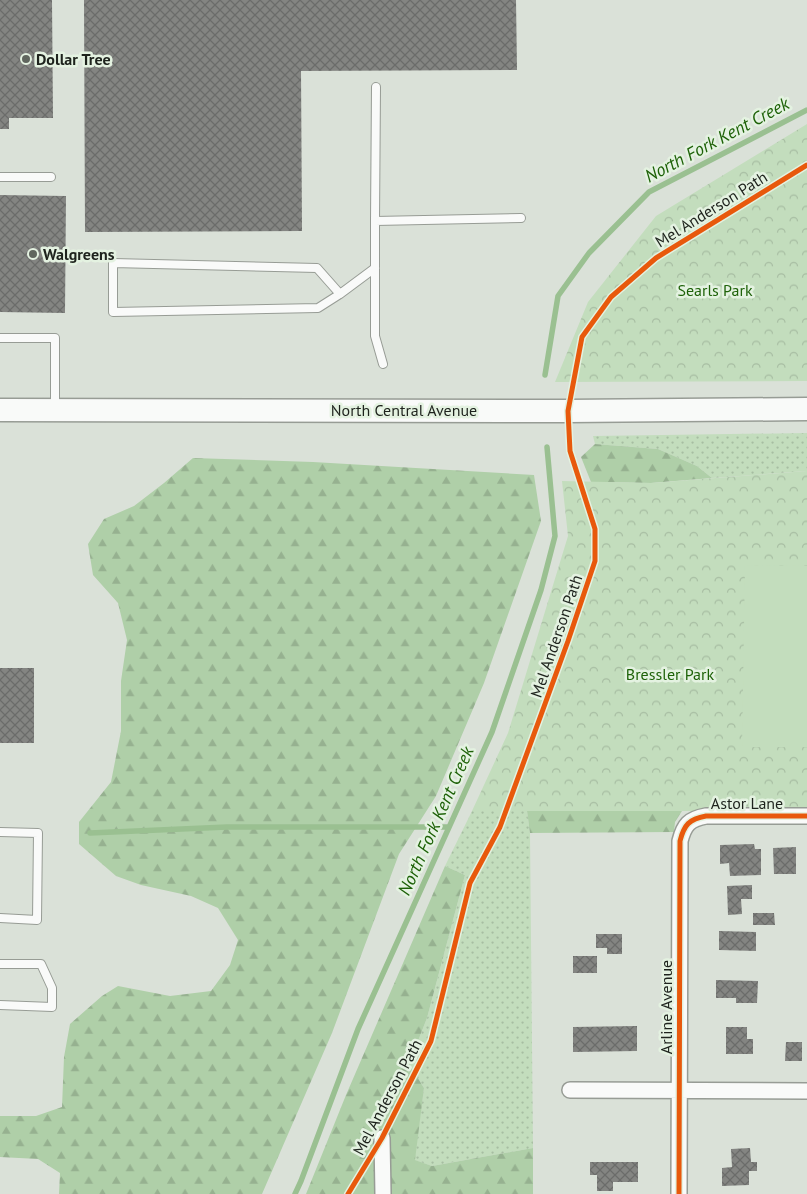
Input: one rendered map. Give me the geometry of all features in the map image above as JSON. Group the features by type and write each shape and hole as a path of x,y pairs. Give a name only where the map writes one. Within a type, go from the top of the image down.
{"main road":[{"name":"North Central Avenue","path":"0,410 568,411 807,408"}],"street":[{"name":"Astor Lane","path":"688,823 694,819 706,816 807,816"},
{"name":"Arline Avenue","path":"679,1194 680,841 688,823"},
{"path":"570,1090 807,1091"},
{"path":"382,1138 383,1194"}],"lane":[{"path":"376,87 375,336 383,364"},
{"path":"0,177 51,177"},
{"path":"375,221 521,218"},
{"path":"340,294 317,268 113,263 113,312 318,308 340,294 375,268"},
{"path":"0,338 55,338 55,410"},
{"path":"0,832 38,833 36,920 0,918"},
{"path":"0,964 41,964 52,988 52,1007 0,1005"}],"green space":[{"name":"Searls Park","path":"807,124 807,381 555,382 588,302 656,216"},
{"path":"807,433 807,471 712,478 697,466 658,449 595,444 593,436"},
{"path":"595,444 658,449 697,466 712,478 651,483 591,482 581,457"},
{"path":"193,458 313,462 534,475 541,521 484,683 436,796 399,854 332,1033 262,1194 59,1194 60,1173 38,1159 0,1157 0,1116 36,1116 62,1107 64,1057 70,1024 102,996 118,986 170,996 211,991 230,965 238,940 218,908 191,896 141,885 116,876 79,844 79,822 111,782 121,731 121,681 127,640 118,603 93,575 88,544 104,519 134,506"},
{"name":"Bressler Park","path":"807,471 807,811 472,811 508,733 568,536 562,481 651,483"},
{"path":"745,565 807,566 807,747 742,747"},
{"path":"472,811 527,811 530,833 533,1148 432,1166 414,1160 424,1088 409,1064 427,1018 465,875 445,866"},
{"path":"527,811 682,811 675,822 674,832 530,833"},
{"path":"445,866 465,875 427,1018 409,1064 424,1088 415,1160 432,1166 533,1148 533,1194 306,1194 346,1095"}],"building":[{"name":"Dollar Tree","path":"0,0 52,0 53,118 9,118 9,129 0,129"},
{"path":"84,0 516,0 517,70 301,71 302,231 85,232"},
{"name":"Walgreens","path":"0,195 66,196 65,313 0,312"},
{"path":"0,668 34,668 34,743 0,743"},
{"path":"754,844 755,849 761,849 761,875 730,876 729,863 720,864 720,845"},
{"path":"796,847 796,874 774,874 773,848"},
{"path":"752,885 752,899 741,899 742,914 728,915 727,886"},
{"path":"753,913 774,913 775,925 753,925"},
{"path":"719,931 756,932 756,951 719,950"},
{"path":"596,934 622,934 622,954 607,954 607,948 596,948"},
{"path":"573,956 597,956 597,973 573,973"},
{"path":"716,980 758,981 757,1003 736,1003 736,998 716,998"},
{"path":"637,1026 637,1051 573,1052 573,1027"},
{"path":"726,1027 747,1027 747,1039 753,1039 753,1054 726,1054"},
{"path":"786,1042 802,1042 802,1061 785,1061"},
{"path":"750,1148 751,1162 757,1162 757,1171 749,1171 749,1185 722,1186 722,1168 732,1167 731,1149"},
{"path":"590,1162 638,1162 638,1182 613,1182 613,1191 597,1191 597,1175 590,1175"}],"waterway":[{"name":"North Fork Kent Creek","path":"545,375 558,296 589,253 649,192 807,110"},
{"name":"North Fork Kent Creek","path":"295,1194 358,1029 492,732 541,590 555,536 547,447"},
{"path":"90,833 227,827 449,827"}],"cycle path":[{"name":"Mel Anderson Path","path":"348,1194 382,1138 431,1041 470,883 500,827 595,561 595,529 570,451 568,411 582,337 611,297 656,258 807,165"},
{"path":"679,1194 680,841 682,835 691,821 706,816 807,816"}],"place":[{"name":"Dollar Tree","path":"26,59"},
{"name":"Walgreens","path":"33,254"}]}
